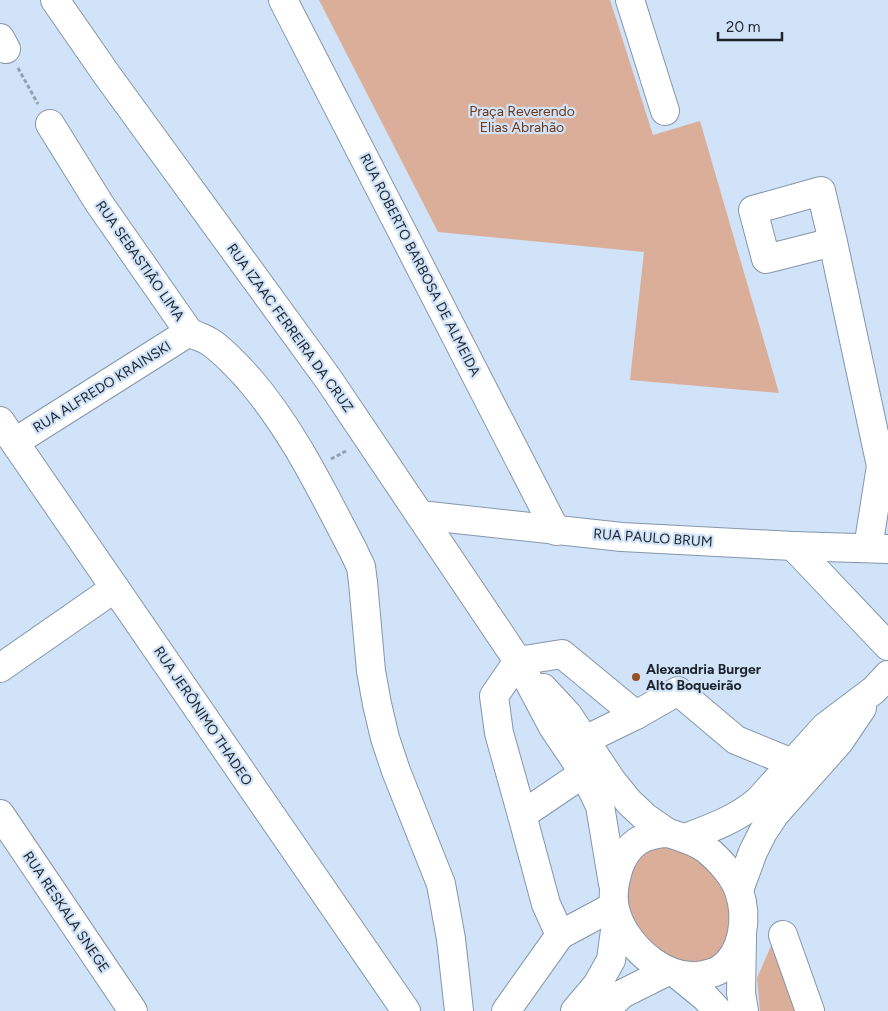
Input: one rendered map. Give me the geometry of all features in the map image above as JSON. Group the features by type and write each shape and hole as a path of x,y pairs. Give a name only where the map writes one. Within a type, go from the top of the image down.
{"street":[{"name":"RUA IZAAC FERREIRA DA CRUZ","path":"55,0 107,75 307,350 518,661 552,727 584,773 600,806 615,902"},
{"name":"RUA ROBERTO BARBOSA DE ALMEIDA","path":"284,0 556,530"},
{"path":"630,0 665,112"},
{"name":"RUA SEBASTIÃO LIMA","path":"50,124 104,210 189,332 210,342 225,353 279,418 310,469 353,550 361,568 370,671 377,704 385,738 396,771 441,884 451,939 459,1011"},
{"path":"833,242 881,466 878,548"},
{"name":"RUA ALFREDO KRAINSKI","path":"7,432 189,332"},
{"name":"RUA JERÔNIMO THADEO","path":"7,432 406,1011"},
{"name":"RUA PAULO BRUM","path":"420,515 651,538 793,546 878,548"},
{"path":"793,546 888,646"},
{"path":"0,668 115,588"},
{"path":"560,936 546,904 499,733 494,696 518,661 562,654 636,715"},
{"name":"RUA IZAAC FERREIRA DA CRUZ","path":"518,661 568,715 612,781 629,802 645,817 676,835"},
{"path":"575,1011 597,985 611,960 615,902 622,859 636,842 652,834 676,835 719,825 749,809 760,800 825,727 881,682"},
{"path":"739,890 752,852 775,814 839,742 881,682"},
{"path":"585,740 636,715 678,691 736,740 792,763"},
{"path":"522,815 584,773"},
{"name":"RUA RESKALA SNEGE","path":"0,814 133,1011"},
{"path":"676,835 706,849 726,869 739,890 742,906 741,993 744,1011"},
{"path":"512,1009 560,936 615,902"},
{"path":"615,902 623,930 649,960 673,973 704,997 718,1011"},
{"path":"782,934 810,1011"},
{"path":"604,1011 622,994 673,973 698,977 718,971 733,957 742,937"}],"path":[{"path":"3,44 50,124"},
{"path":"310,469 369,439"}],"green space":[{"name":"Praça Reverendo Elias Abrahão","path":"319,0 610,0 653,135 700,121 779,393 630,380 644,252 438,232"},
{"path":"667,846 685,850 718,874 733,906 727,944 717,957 703,964 669,960 642,939 623,897 635,859 651,849"},
{"path":"771,946 799,1011 760,1011 757,978"}],"place":[{"name":"Alexandria Burger Alto Boqueirão","path":"636,677"}]}
